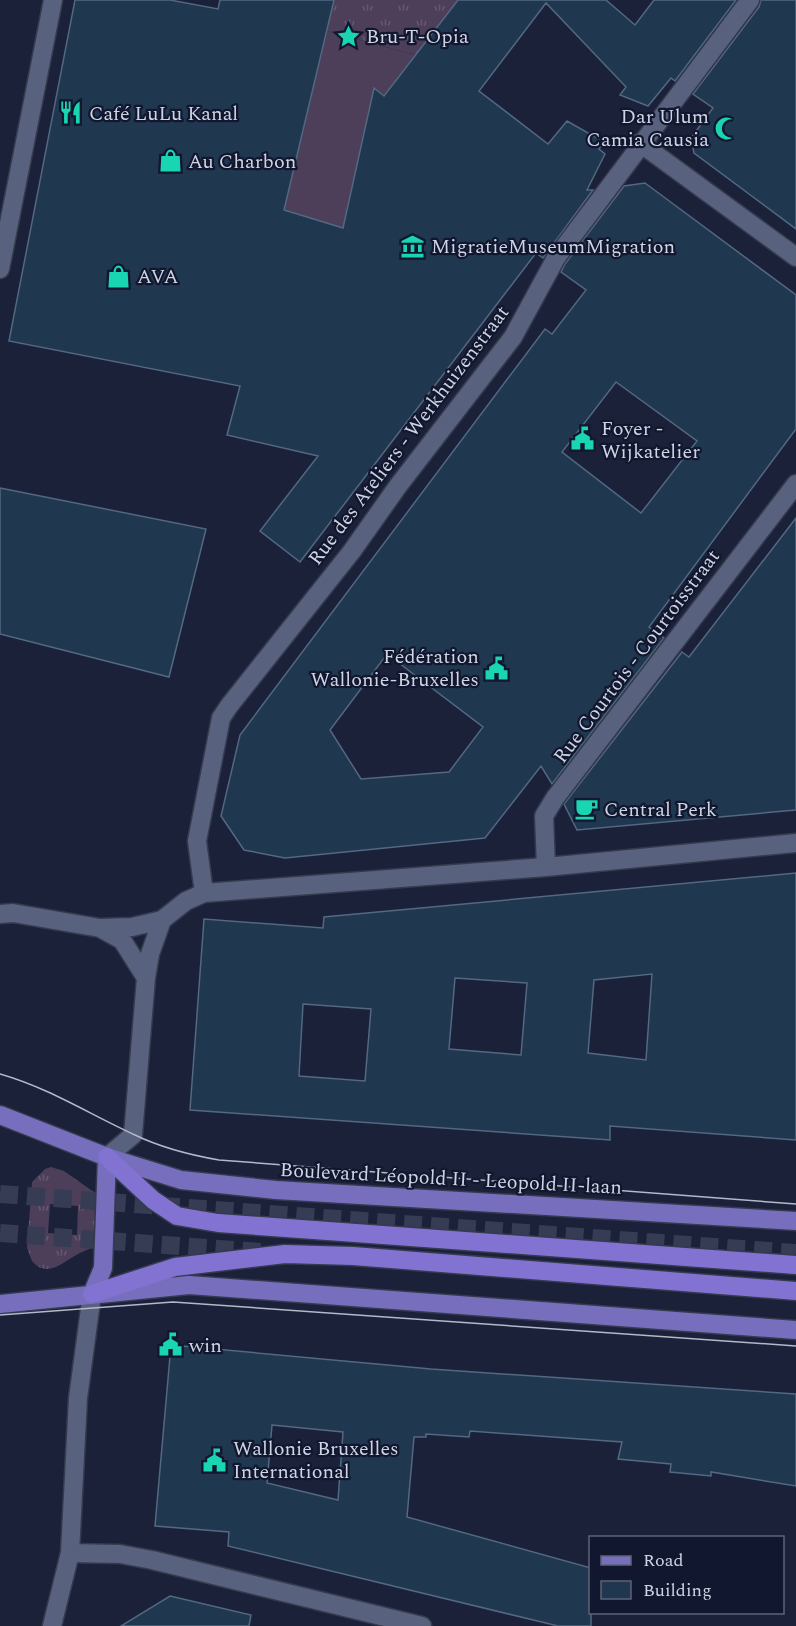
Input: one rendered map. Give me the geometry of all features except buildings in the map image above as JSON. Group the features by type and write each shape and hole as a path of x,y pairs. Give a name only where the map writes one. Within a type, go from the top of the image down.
{"highway":[{"path":"107,1157 153,1200 177,1216 218,1223 796,1265"},
{"path":"92,1294 175,1267 285,1254 353,1256 796,1291"}],"main road":[{"name":"Boulevard Léopold II - Leopold II-laan","path":"0,1114 107,1157 172,1178 222,1185 796,1221"},
{"path":"92,1294 103,1268 107,1157"},
{"path":"0,1304 175,1285 796,1330"}],"street":[{"path":"0,269 53,0"},
{"name":"Rue des Ateliers - Werkhuizenstraat","path":"204,893 197,842 221,718 513,338 556,258 640,143 750,0"},
{"path":"640,143 796,257"},
{"name":"Rue Courtois - Courtoisstraat","path":"546,867 544,816 555,798 796,484"},
{"path":"0,914 13,913 100,928 132,927 162,920 186,901 204,893 546,867 796,843"},
{"path":"107,1157 133,1135 146,978 150,954 162,920"},
{"path":"100,928 122,940 146,978"},
{"path":"52,1626 70,1553 78,1398 92,1294"},
{"path":"70,1553 120,1554 152,1560 422,1626"}],"green space":[{"path":"334,0 458,0 416,55 327,31"},
{"path":"327,31 416,55 384,96 374,89 344,228 314,219 278,235"},
{"path":"51,1167 64,1171 108,1202 104,1243 49,1269 43,1269 32,1261 27,1248 32,1182 45,1169","holes":["50,1204 78,1206 77,1235 48,1233"]}],"tunnel":[{"path":"0,1194 796,1253"},
{"path":"0,1233 261,1252"}],"tram line":[{"path":"0,1074 52,1094 155,1144 219,1160 796,1204"},
{"path":"0,1315 173,1302 796,1346"}],"place":[{"name":"Bru-T-Opia","path":"348,36"},
{"name":"Café LuLu Kanal","path":"71,113"},
{"name":"Dar Ulum Camia Causia","path":"727,128"},
{"name":"Au Charbon","path":"170,161"},
{"name":"MigratieMuseumMigration","path":"413,246"},
{"name":"AVA","path":"119,276"},
{"name":"Foyer - Wijkatelier","path":"583,439"},
{"name":"Fédération Wallonie-Bruxelles","path":"497,668"},
{"name":"Central Perk","path":"586,809"},
{"name":"win","path":"171,1345"},
{"name":"Wallonie Bruxelles International","path":"215,1460"}]}
